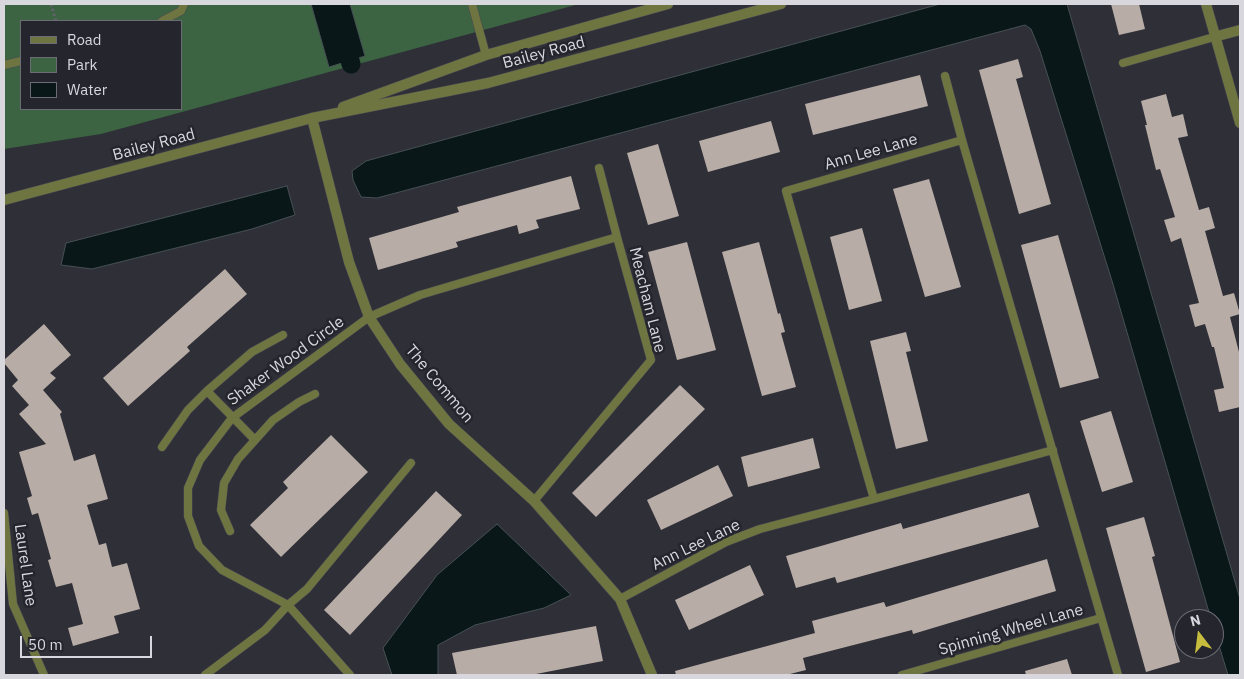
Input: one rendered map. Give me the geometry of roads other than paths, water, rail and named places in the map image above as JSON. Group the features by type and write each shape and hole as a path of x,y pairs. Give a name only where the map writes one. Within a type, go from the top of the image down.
{"street":[{"name":"Bailey Road","path":"312,118 486,55 668,4"},
{"name":"Bailey Road","path":"4,200 312,118 488,83 781,4"},
{"path":"1206,4 1240,123"},
{"path":"1214,37 1240,30"},
{"name":"The Common","path":"312,118 349,262 369,317 400,364 449,424 534,501 620,599 652,675"}],"lane":[{"path":"164,20 181,11 184,4"},
{"path":"472,4 486,55"},
{"path":"1123,63 1214,37"},
{"path":"4,66 20,61"},
{"path":"946,76 962,140 1053,450"},
{"name":"Ann Lee Lane","path":"874,500 786,191 962,140"},
{"path":"599,168 617,237"},
{"name":"Meacham Lane","path":"369,317 420,294 617,237 651,360 534,501"},
{"name":"Shaker Wood Circle","path":"347,674 288,605 222,570 199,546 188,516 188,488 200,460 232,418 369,317"},
{"path":"162,447 188,410 207,391 252,352 283,335"},
{"path":"207,391 255,440"},
{"path":"230,530 221,510 224,483 238,459 273,420 299,402 315,394"},
{"name":"Ann Lee Lane","path":"620,599 735,539 760,529 874,500 1053,450"},
{"name":"Spinning Wheel Lane","path":"1053,450 1118,675"},
{"path":"205,675 265,630 288,605 307,589 411,463"},
{"name":"Laurel Lane","path":"4,513 13,604 44,675"},
{"name":"Spinning Wheel Lane","path":"902,675 929,672 1102,618"}],"water":[{"path":"311,4 350,4 365,56 329,67"},
{"path":"940,4 1067,4 1240,599 1240,675 1228,675 1223,659 1224,609 1208,609 1112,281 1040,51 1031,29 1025,25 377,198 361,197 353,180 352,171 366,161"},
{"path":"287,186 295,215 252,229 92,269 61,265 66,243"},
{"path":"497,524 571,595 544,608 475,625 438,645 438,674 436,675 392,675 383,648 437,575"}],"waterway":[{"path":"334,4 351,64"}]}
